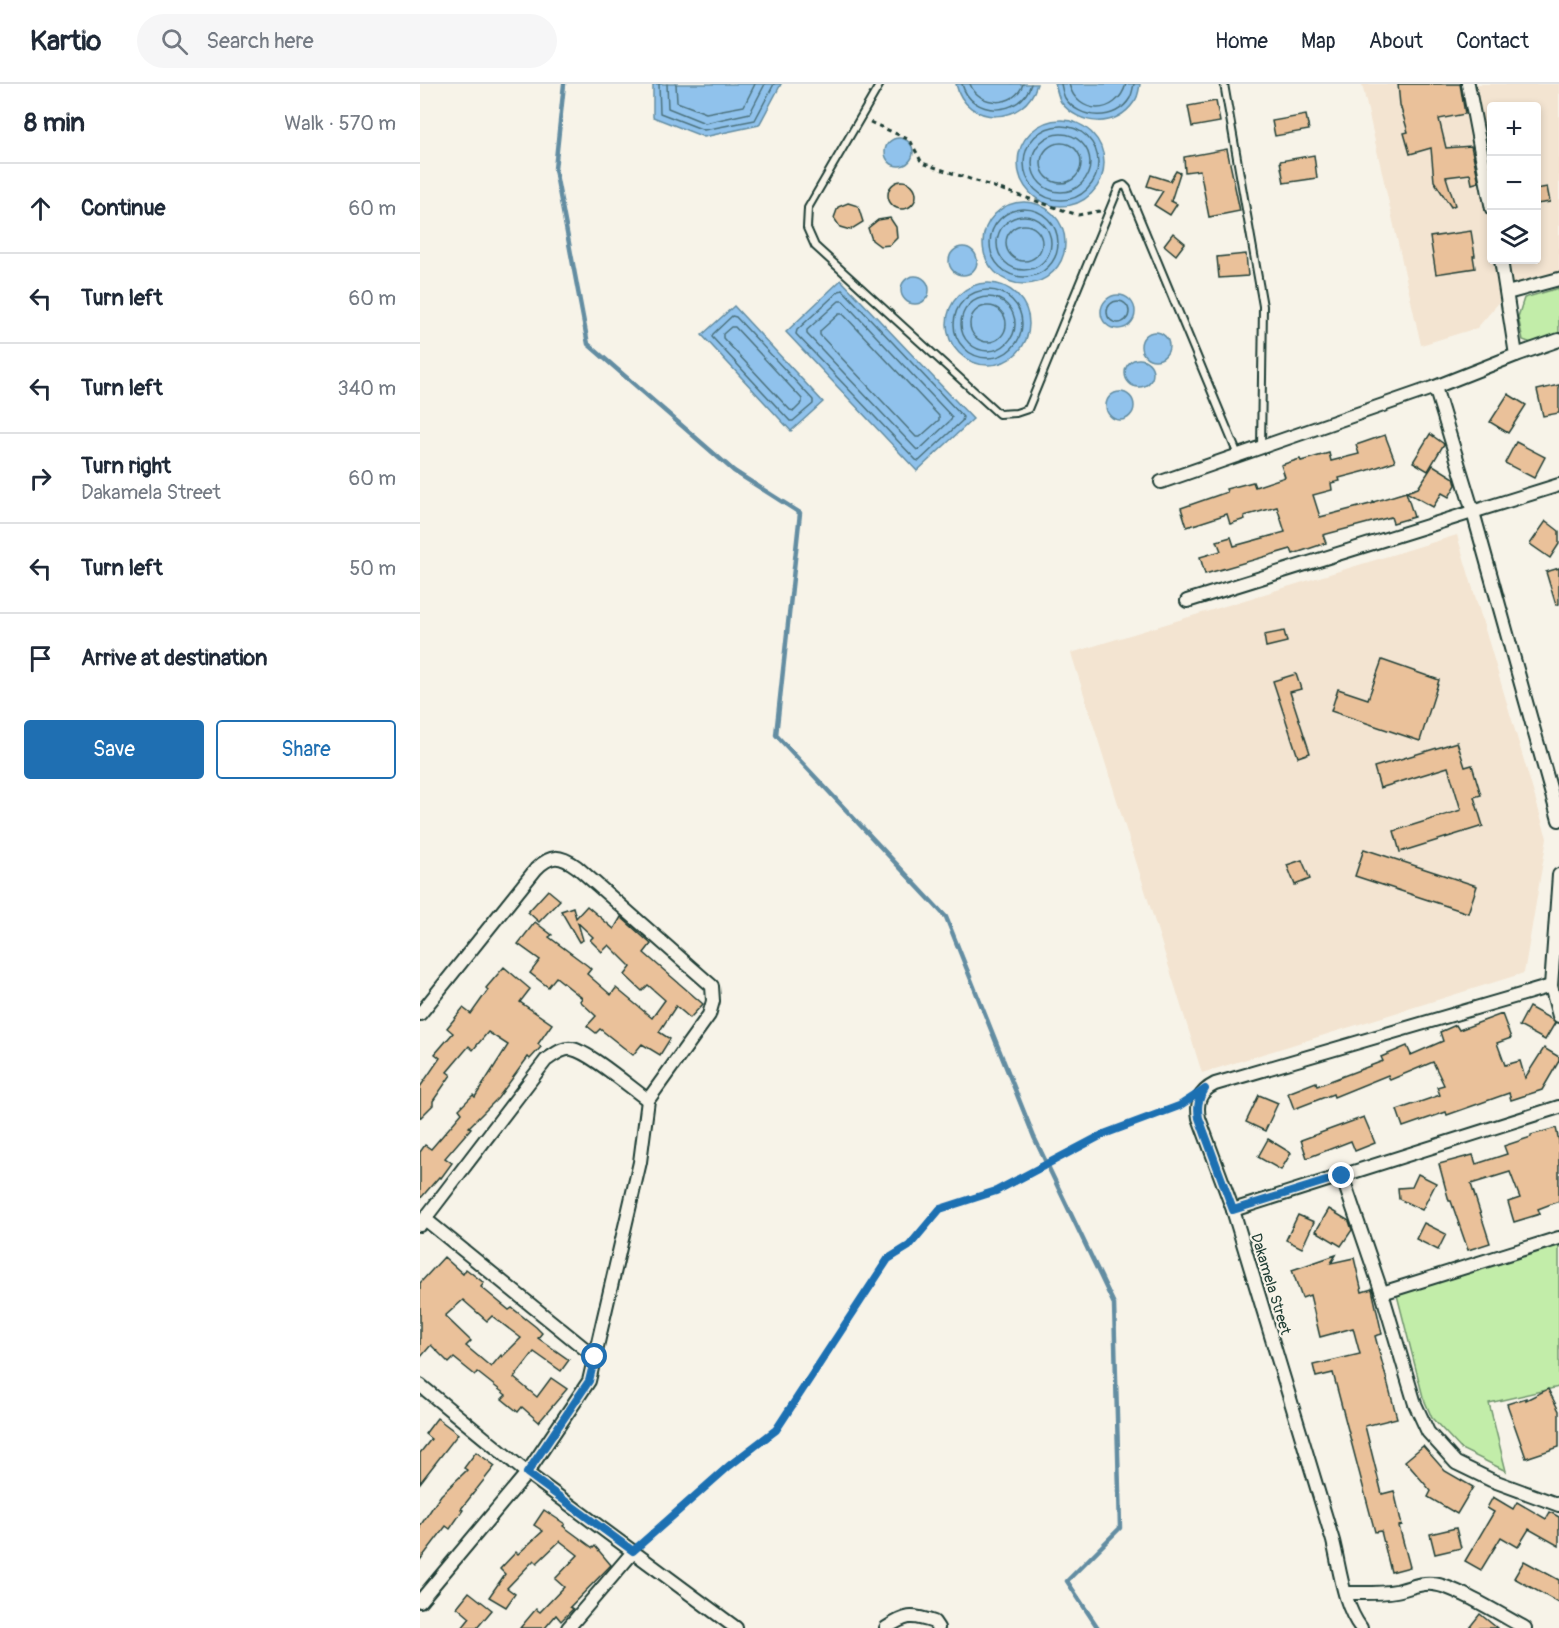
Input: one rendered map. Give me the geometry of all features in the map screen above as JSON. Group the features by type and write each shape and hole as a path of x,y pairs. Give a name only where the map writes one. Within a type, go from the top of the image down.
{"street":[{"path":"1468,84 1487,187"},
{"path":"1502,264 1516,355"},
{"path":"1507,293 1559,279"},
{"path":"1161,482 1435,387 1559,340"},
{"path":"1435,387 1473,512 1559,820"},
{"path":"1187,602 1559,485"},
{"path":"420,1014 536,869 544,860 554,857 566,859 712,986 713,1001 709,1015 648,1100 640,1162 589,1381 527,1473 420,1601"},
{"path":"1559,875 1551,986 1559,1016"},
{"path":"1205,1089 1215,1084 1551,986"},
{"path":"595,1357 423,1222 546,1060 559,1051 572,1049 589,1057 648,1100"},
{"name":"Dakamela Street","path":"1205,1089 1197,1107 1199,1118 1233,1210 1333,1541 1345,1593 1355,1621 1361,1628"},
{"path":"1233,1210 1559,1107"},
{"path":"1342,1176 1382,1293 1414,1404 1428,1432 1456,1463 1491,1480 1559,1505"},
{"path":"1382,1293 1559,1238"},
{"path":"421,1388 527,1473 736,1628"},
{"path":"568,1628 633,1551"},
{"path":"1345,1593 1396,1591 1430,1583 1452,1589 1525,1628"},
{"path":"886,1628 903,1617 911,1616 934,1622 938,1628"}],"lane":[{"path":"880,84 808,208 807,228 815,246 999,414 1016,413 1028,409 1119,187 1124,185 1239,455"},
{"path":"1224,84 1263,306 1261,449"}],"path":[{"path":"860,118 910,140 922,163 1078,215 1102,211"},
{"path":"633,1551 729,1466 776,1430 888,1259 909,1246 940,1209 996,1191 1104,1134 1179,1106 1205,1089"}],"shaded area":[{"path":"1362,84 1559,84 1559,277 1509,291 1477,328 1421,345"},
{"path":"1457,535 1547,838 1524,973 1202,1073 1071,653"}],"green space":[{"path":"1559,288 1559,335 1534,344 1523,340 1518,317 1524,298"},
{"path":"1559,1245 1559,1387 1489,1403 1506,1471 1461,1449 1432,1418 1423,1397 1397,1295"}],"water":[{"path":"653,84 781,84 759,125 704,137 653,117"},
{"path":"956,84 1037,84 1030,98 1021,108 1009,114 996,116 983,114 971,108 962,98"},
{"path":"1055,84 1140,84 1136,98 1126,111 1118,117 1098,121 1087,120 1069,110 1061,102"},
{"path":"1061,120 1077,124 1091,133 1100,147 1104,163 1100,179 1091,193 1077,202 1061,206 1045,202 1031,193 1022,179 1018,163 1022,147 1031,133 1045,124"},
{"path":"899,138 909,142 913,152 909,162 899,166 889,162 885,152 889,142"},
{"path":"1024,202 1040,206 1053,214 1061,227 1065,243 1061,259 1053,272 1040,280 1024,284 1008,280 995,272 987,259 983,243 987,227 995,214 1008,206"},
{"path":"963,247 973,251 977,261 973,271 963,275 953,271 949,261 953,251"},
{"path":"915,276 925,280 929,290 925,300 915,304 905,300 901,290 905,280"},
{"path":"841,280 973,419 917,471 786,332"},
{"path":"988,283 1004,287 1017,295 1025,308 1029,324 1025,340 1017,353 1004,361 988,365 972,361 959,353 951,340 947,324 951,308 959,295 972,287"},
{"path":"1118,295 1130,300 1135,312 1130,324 1118,329 1106,324 1101,312 1106,300"},
{"path":"734,306 823,402 791,431 702,335"},
{"path":"1155,332 1165,336 1169,346 1165,356 1155,360 1145,356 1141,346 1145,336"},
{"path":"1139,359 1149,363 1153,373 1149,383 1139,387 1129,383 1125,373 1129,363"},
{"path":"1120,392 1130,396 1134,406 1130,416 1120,420 1110,416 1106,406 1110,396"}],"building":[{"path":"1398,84 1460,84 1465,114 1439,119 1446,148 1471,146 1479,182 1472,184 1470,174 1446,177 1455,205 1451,207 1434,181 1431,148 1410,154 1404,133 1408,132 1400,105"},
{"path":"1216,101 1220,122 1192,127 1188,106"},
{"path":"1306,115 1309,130 1275,136 1272,121"},
{"path":"1227,149 1240,211 1209,217 1200,170 1185,172 1184,157"},
{"path":"1314,155 1317,178 1284,183 1280,161"},
{"path":"1176,171 1180,173 1171,201 1177,204 1170,215 1154,205 1163,191 1147,186 1151,175 1170,181"},
{"path":"902,181 912,185 916,195 912,205 902,209 892,205 888,195 892,185"},
{"path":"1547,187 1550,202 1541,203 1541,188"},
{"path":"848,203 858,206 863,222 850,230 840,227 834,218 838,207"},
{"path":"890,218 896,227 897,238 890,245 880,246 872,240 868,228 878,220"},
{"path":"1471,231 1475,268 1436,274 1430,237"},
{"path":"1173,233 1185,243 1176,255 1164,245"},
{"path":"1246,254 1248,276 1219,278 1217,257"},
{"path":"1559,385 1559,413 1543,416 1537,390"},
{"path":"1508,394 1526,405 1508,433 1490,422"},
{"path":"1430,434 1444,444 1428,471 1413,462"},
{"path":"1385,435 1395,461 1339,478 1340,481 1331,483 1332,490 1313,495 1320,517 1406,492 1414,517 1393,523 1391,517 1323,535 1326,543 1293,554 1291,549 1205,574 1200,557 1221,551 1217,541 1231,537 1234,546 1285,532 1277,507 1244,516 1245,519 1230,524 1227,514 1187,527 1181,508 1227,492 1226,489 1253,482 1255,487 1285,477 1281,465 1300,459 1301,461 1329,453 1331,461 1359,454 1356,445"},
{"path":"1516,442 1545,457 1534,478 1505,463"},
{"path":"1433,465 1454,478 1456,485 1449,497 1442,493 1433,507 1406,492 1418,488"},
{"path":"1546,521 1559,531 1559,544 1550,558 1530,544"},
{"path":"1559,568 1559,604 1556,605 1546,572"},
{"path":"1284,631 1287,642 1266,647 1264,635"},
{"path":"1382,660 1439,680 1420,741 1331,711 1338,689 1368,699"},
{"path":"1296,674 1301,689 1290,692 1310,753 1298,757 1273,681"},
{"path":"1457,742 1465,767 1472,765 1481,795 1474,797 1483,826 1400,852 1394,831 1461,810 1448,767 1380,788 1374,767"},
{"path":"1364,849 1477,886 1468,913 1355,876"},
{"path":"1302,860 1310,879 1295,885 1287,865"},
{"path":"548,890 560,900 539,922 528,912"},
{"path":"587,906 614,929 621,917 651,944 644,953 703,1004 690,1018 676,1006 659,1032 670,1039 660,1055 642,1044 633,1055 600,1029 596,1033 587,1026 596,1016 580,1001 582,998 556,977 548,987 530,973 540,960 518,944 535,922 552,935 549,937 588,966 591,969 587,974 611,995 616,988 652,1018 665,1000 648,985 642,991 625,975 631,967 609,945 602,952 590,940 593,937 578,923 583,940 579,942 561,911 573,907 576,918"},
{"path":"504,967 530,989 520,1002 552,1024 538,1044 541,1047 530,1059 528,1057 498,1098 469,1127 471,1128 445,1158 452,1163 420,1199 420,1152 425,1145 431,1149 462,1113 459,1109 473,1095 475,1097 508,1045 488,1032 473,1050 469,1046 447,1072 451,1075 433,1101 433,1105 420,1118 420,1087 440,1058 435,1054 453,1033 447,1028 463,1008 471,1014 488,990 486,988"},
{"path":"1529,1007 1555,1023 1545,1040 1519,1026"},
{"path":"1502,1014 1511,1038 1497,1043 1505,1065 1520,1061 1525,1078 1544,1048 1559,1057 1559,1061 1542,1090 1511,1100 1509,1093 1447,1115 1446,1112 1403,1127 1397,1110 1440,1095 1437,1087 1444,1085 1433,1062 1390,1080 1388,1075 1334,1097 1333,1094 1294,1109 1288,1093 1316,1082 1317,1086 1383,1061 1381,1057 1407,1046 1411,1055 1443,1041 1440,1032 1456,1025 1459,1030"},
{"path":"1259,1095 1278,1103 1265,1131 1246,1122"},
{"path":"1364,1117 1375,1143 1355,1151 1351,1141 1307,1158 1301,1140"},
{"path":"1556,1128 1559,1141 1559,1201 1538,1209 1540,1214 1514,1222 1508,1202 1520,1198 1510,1172 1471,1184 1490,1243 1468,1250 1451,1201 1449,1201 1439,1164 1473,1155 1476,1164 1507,1154 1504,1146"},
{"path":"1268,1139 1291,1153 1281,1170 1258,1157"},
{"path":"1418,1174 1436,1183 1422,1210 1399,1199 1398,1188 1412,1187"},
{"path":"1329,1209 1349,1221 1352,1230 1341,1246 1316,1231"},
{"path":"1298,1215 1314,1222 1302,1248 1286,1240"},
{"path":"1424,1223 1446,1234 1438,1250 1416,1239"},
{"path":"1336,1255 1331,1263 1354,1258 1362,1292 1372,1289 1382,1334 1375,1336 1397,1418 1365,1426 1382,1494 1394,1491 1402,1525 1399,1526 1410,1567 1391,1572 1381,1531 1375,1532 1333,1373 1316,1377 1313,1365 1360,1354 1353,1328 1320,1337 1310,1295 1302,1298 1292,1270"},
{"path":"444,1257 463,1274 466,1269 484,1283 481,1287 509,1310 512,1308 536,1327 542,1333 538,1338 569,1360 561,1371 534,1352 514,1378 537,1397 551,1378 567,1389 539,1422 522,1407 518,1412 502,1399 506,1395 477,1372 475,1375 454,1358 449,1363 431,1345 420,1358 420,1283","holes":["463,1300 487,1321 492,1316 521,1338 491,1367 466,1346 471,1341 445,1316"]},
{"path":"1548,1389 1559,1411 1559,1447 1526,1458 1507,1404 1526,1398 1526,1400"},
{"path":"437,1418 458,1434 420,1483 420,1453 431,1439 425,1434"},
{"path":"1423,1446 1445,1471 1473,1487 1457,1514 1428,1497 1431,1491 1405,1461"},
{"path":"476,1452 495,1466 461,1509 463,1510 450,1529 446,1526 420,1560 420,1526 441,1495 467,1470 464,1468"},
{"path":"1493,1497 1513,1509 1517,1502 1546,1519 1550,1512 1559,1517 1559,1546 1529,1529 1518,1547 1501,1537 1481,1570 1465,1561 1494,1512 1487,1508"},
{"path":"544,1510 565,1524 563,1526 593,1548 595,1546 611,1565 570,1607 573,1609 561,1621 556,1615 545,1628 520,1628 536,1609 540,1612 564,1587 555,1579 578,1555 560,1541 537,1563 534,1560 507,1588 515,1594 506,1607 489,1597 505,1574 500,1569 516,1552 518,1554 543,1531 534,1525"},
{"path":"1456,1528 1461,1548 1435,1554 1430,1534"},
{"path":"1524,1561 1559,1580 1559,1603 1514,1578"},
{"path":"469,1592 492,1610 477,1628 462,1628 470,1618 457,1607"},
{"path":"1480,1614 1497,1628 1469,1628"}],"waterway":[{"path":"564,84 555,169 588,344 734,471 800,513 776,735 946,917 1034,1137 1114,1304 1120,1528 1067,1581 1098,1628"}],"route":[{"path":"595,1357 589,1381 527,1473 633,1551 729,1466 776,1430 888,1259 909,1246 940,1209 996,1191 1104,1134 1179,1106 1205,1089 1197,1107 1199,1118 1233,1210 1342,1176"}]}
